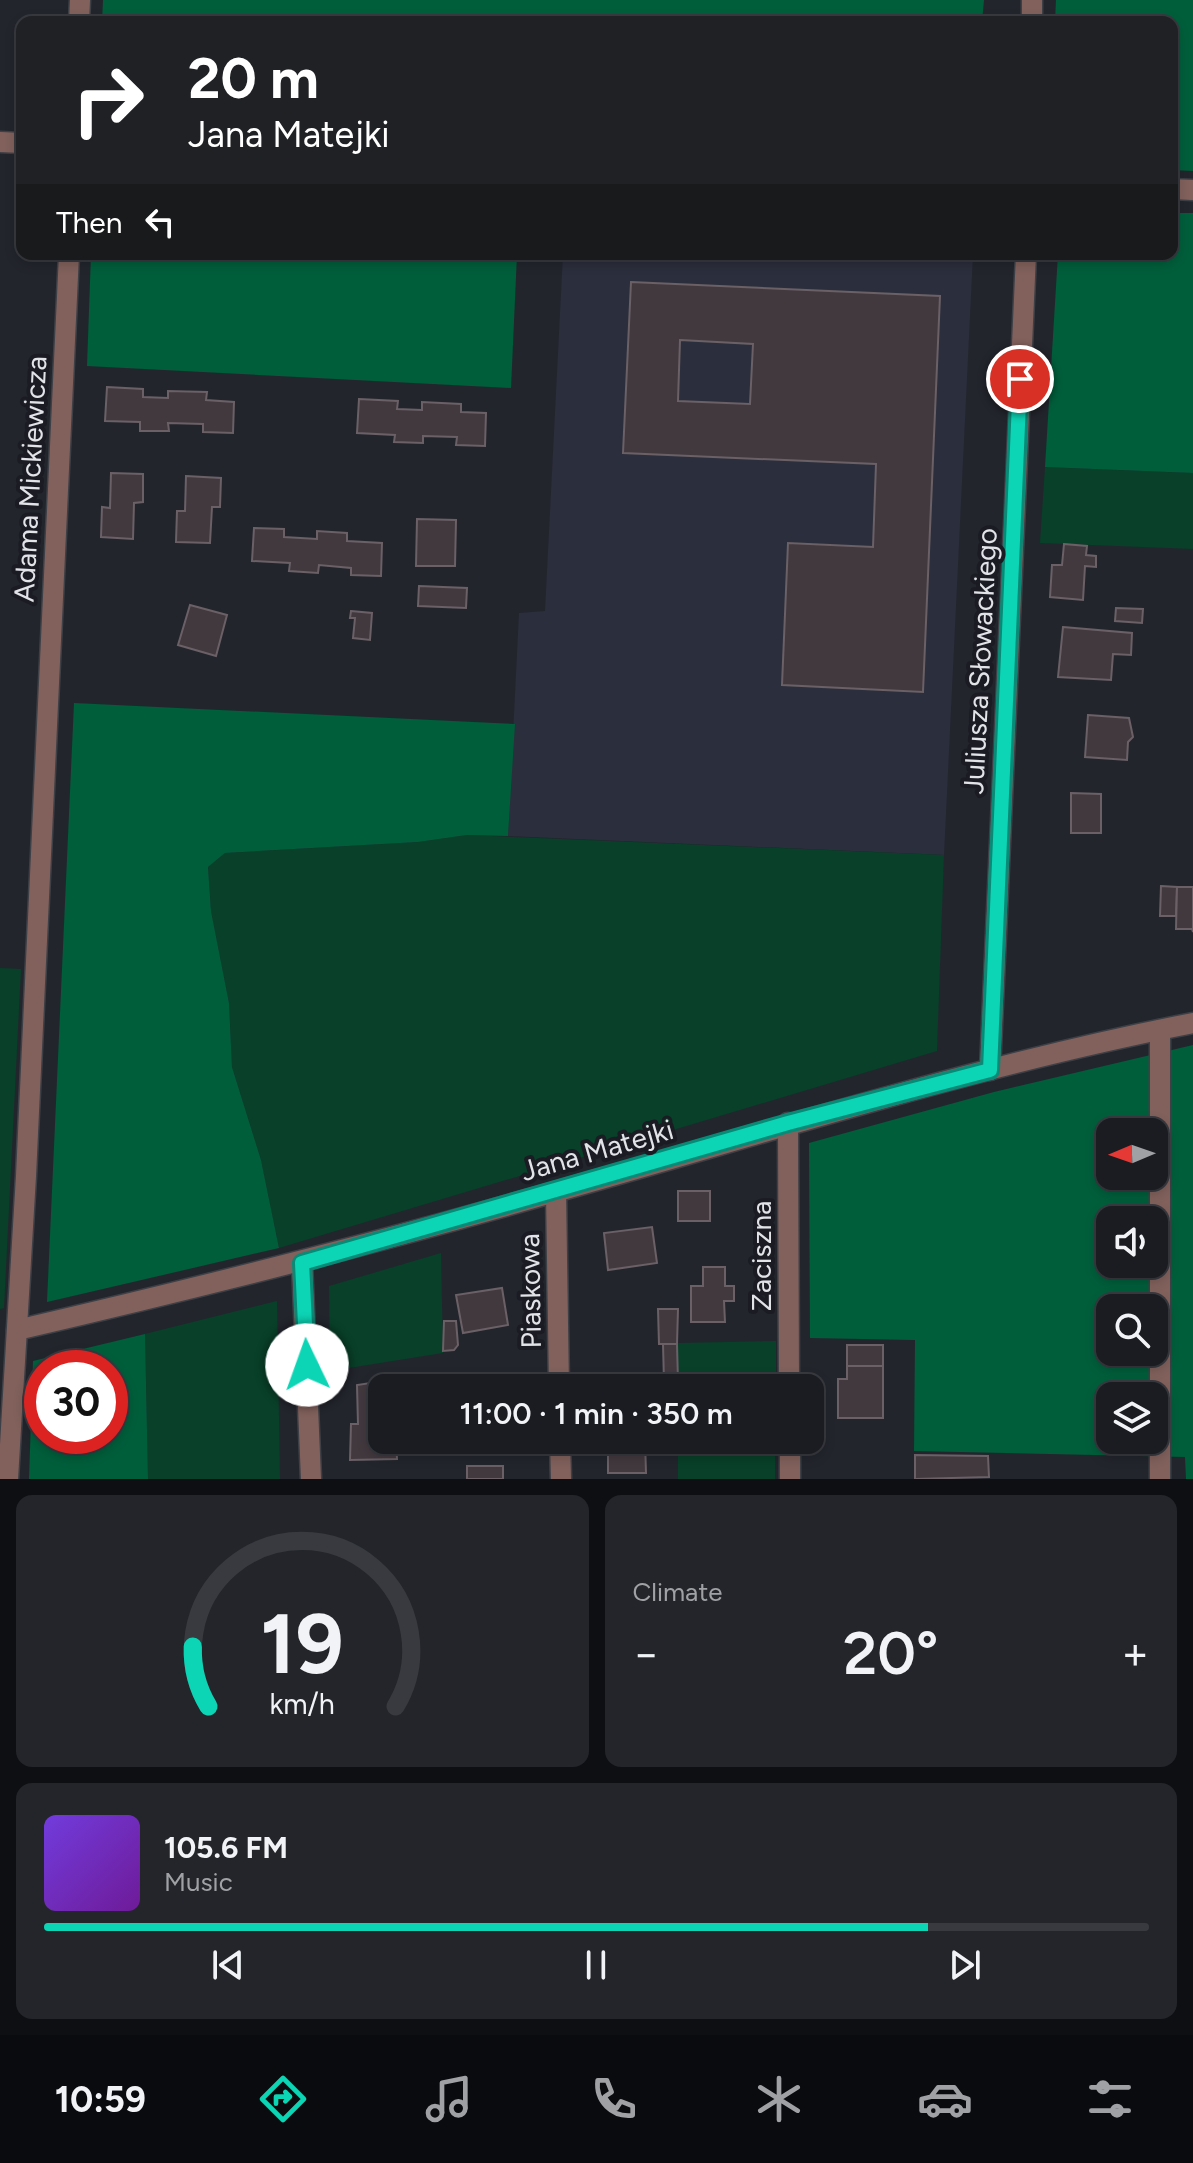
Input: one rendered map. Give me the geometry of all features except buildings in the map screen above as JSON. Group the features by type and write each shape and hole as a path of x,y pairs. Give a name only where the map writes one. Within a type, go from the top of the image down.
{"street":[{"name":"Adama Mickiewicza","path":"8,1479 69,260"},
{"name":"Juliusza Słowackiego","path":"990,1070 1026,260"},
{"name":"Jana Matejki","path":"17,1330 302,1263 788,1123 990,1070 1193,1023"},
{"path":"1160,1030 1160,1479"},
{"name":"Zaciszna","path":"788,1123 789,1374"},
{"name":"Piaskowa","path":"556,1192 559,1374"},
{"path":"302,1263 311,1479"},
{"path":"560,1454 561,1479"},
{"path":"790,1454 790,1479"}],"shaded area":[{"path":"563,260 973,260 944,855 508,836 519,613 545,611"}],"green space":[{"path":"103,0 984,0 983,16 102,16"},
{"path":"1056,0 1193,0 1193,171 1178,170 1178,16 1055,16"},
{"path":"1178,213 1193,213 1193,473 1045,467 1058,260 1178,260"},
{"path":"91,260 517,260 511,388 87,366"},
{"path":"1045,467 1193,473 1193,549 1040,543"},
{"path":"74,703 515,724 508,836 467,835 418,842 225,853 208,867 211,911 229,1003 232,1067 261,1160 279,1248 47,1302"},
{"path":"467,835 944,855 937,1051 279,1248 261,1160 232,1067 229,1003 211,911 208,867 225,853 418,842"},
{"path":"0,968 21,969 4,1308 0,1309"},
{"path":"1193,1045 1193,1479 1186,1479 1185,1457 914,1451 915,1340 810,1338 809,1143 994,1092"},
{"path":"441,1253 443,1353 330,1371 329,1286"},
{"path":"277,1301 280,1479 148,1479 145,1334"},
{"path":"145,1334 148,1479 29,1479 30,1454 128,1454 128,1350 79,1350"},
{"path":"776,1341 776,1374 678,1374 678,1343"},
{"path":"678,1454 775,1454 775,1479 678,1479"}],"route":[{"path":"307,1365 302,1263 788,1123 990,1070 1020,379"}]}
